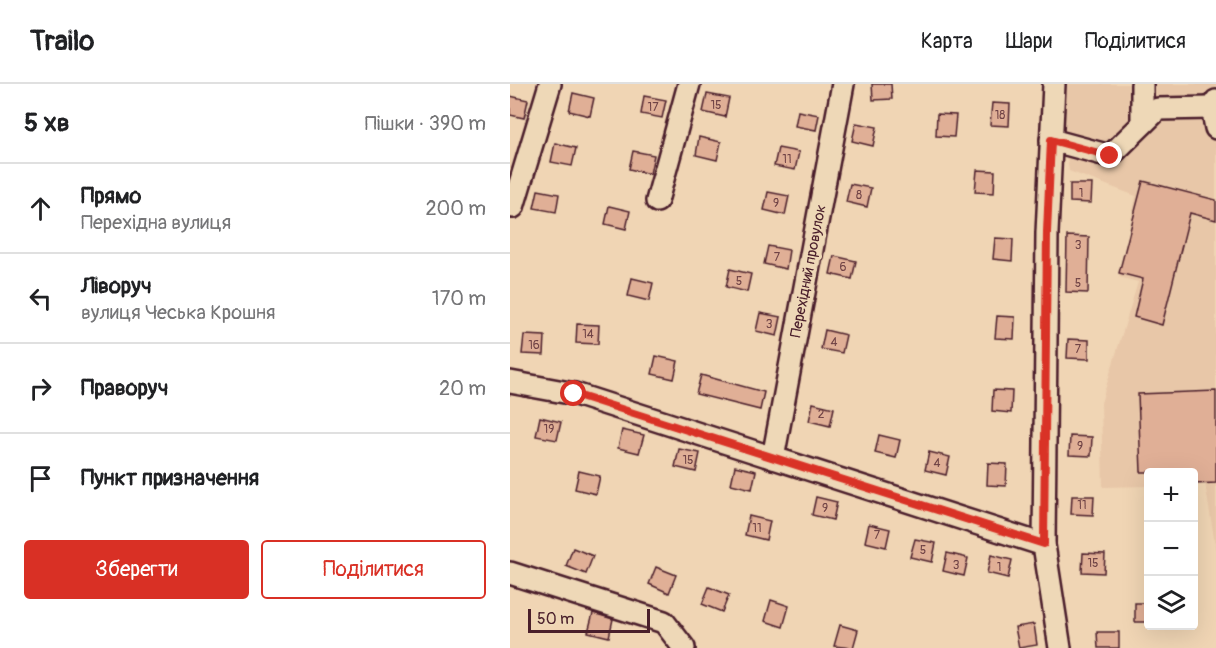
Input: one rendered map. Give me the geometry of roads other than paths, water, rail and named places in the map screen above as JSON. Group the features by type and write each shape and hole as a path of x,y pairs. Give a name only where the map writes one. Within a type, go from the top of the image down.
{"street":[{"path":"513,207 550,84"},
{"path":"657,201 689,84"},
{"name":"Перехідний провулок","path":"773,458 843,84"},
{"path":"1054,84 1047,232 1044,544 1060,648"},
{"path":"1142,84 1142,124"},
{"path":"1051,140 1110,156 1158,108 1215,112"},
{"path":"510,382 574,394 1044,544"},
{"path":"510,573 664,622 684,648"}]}
